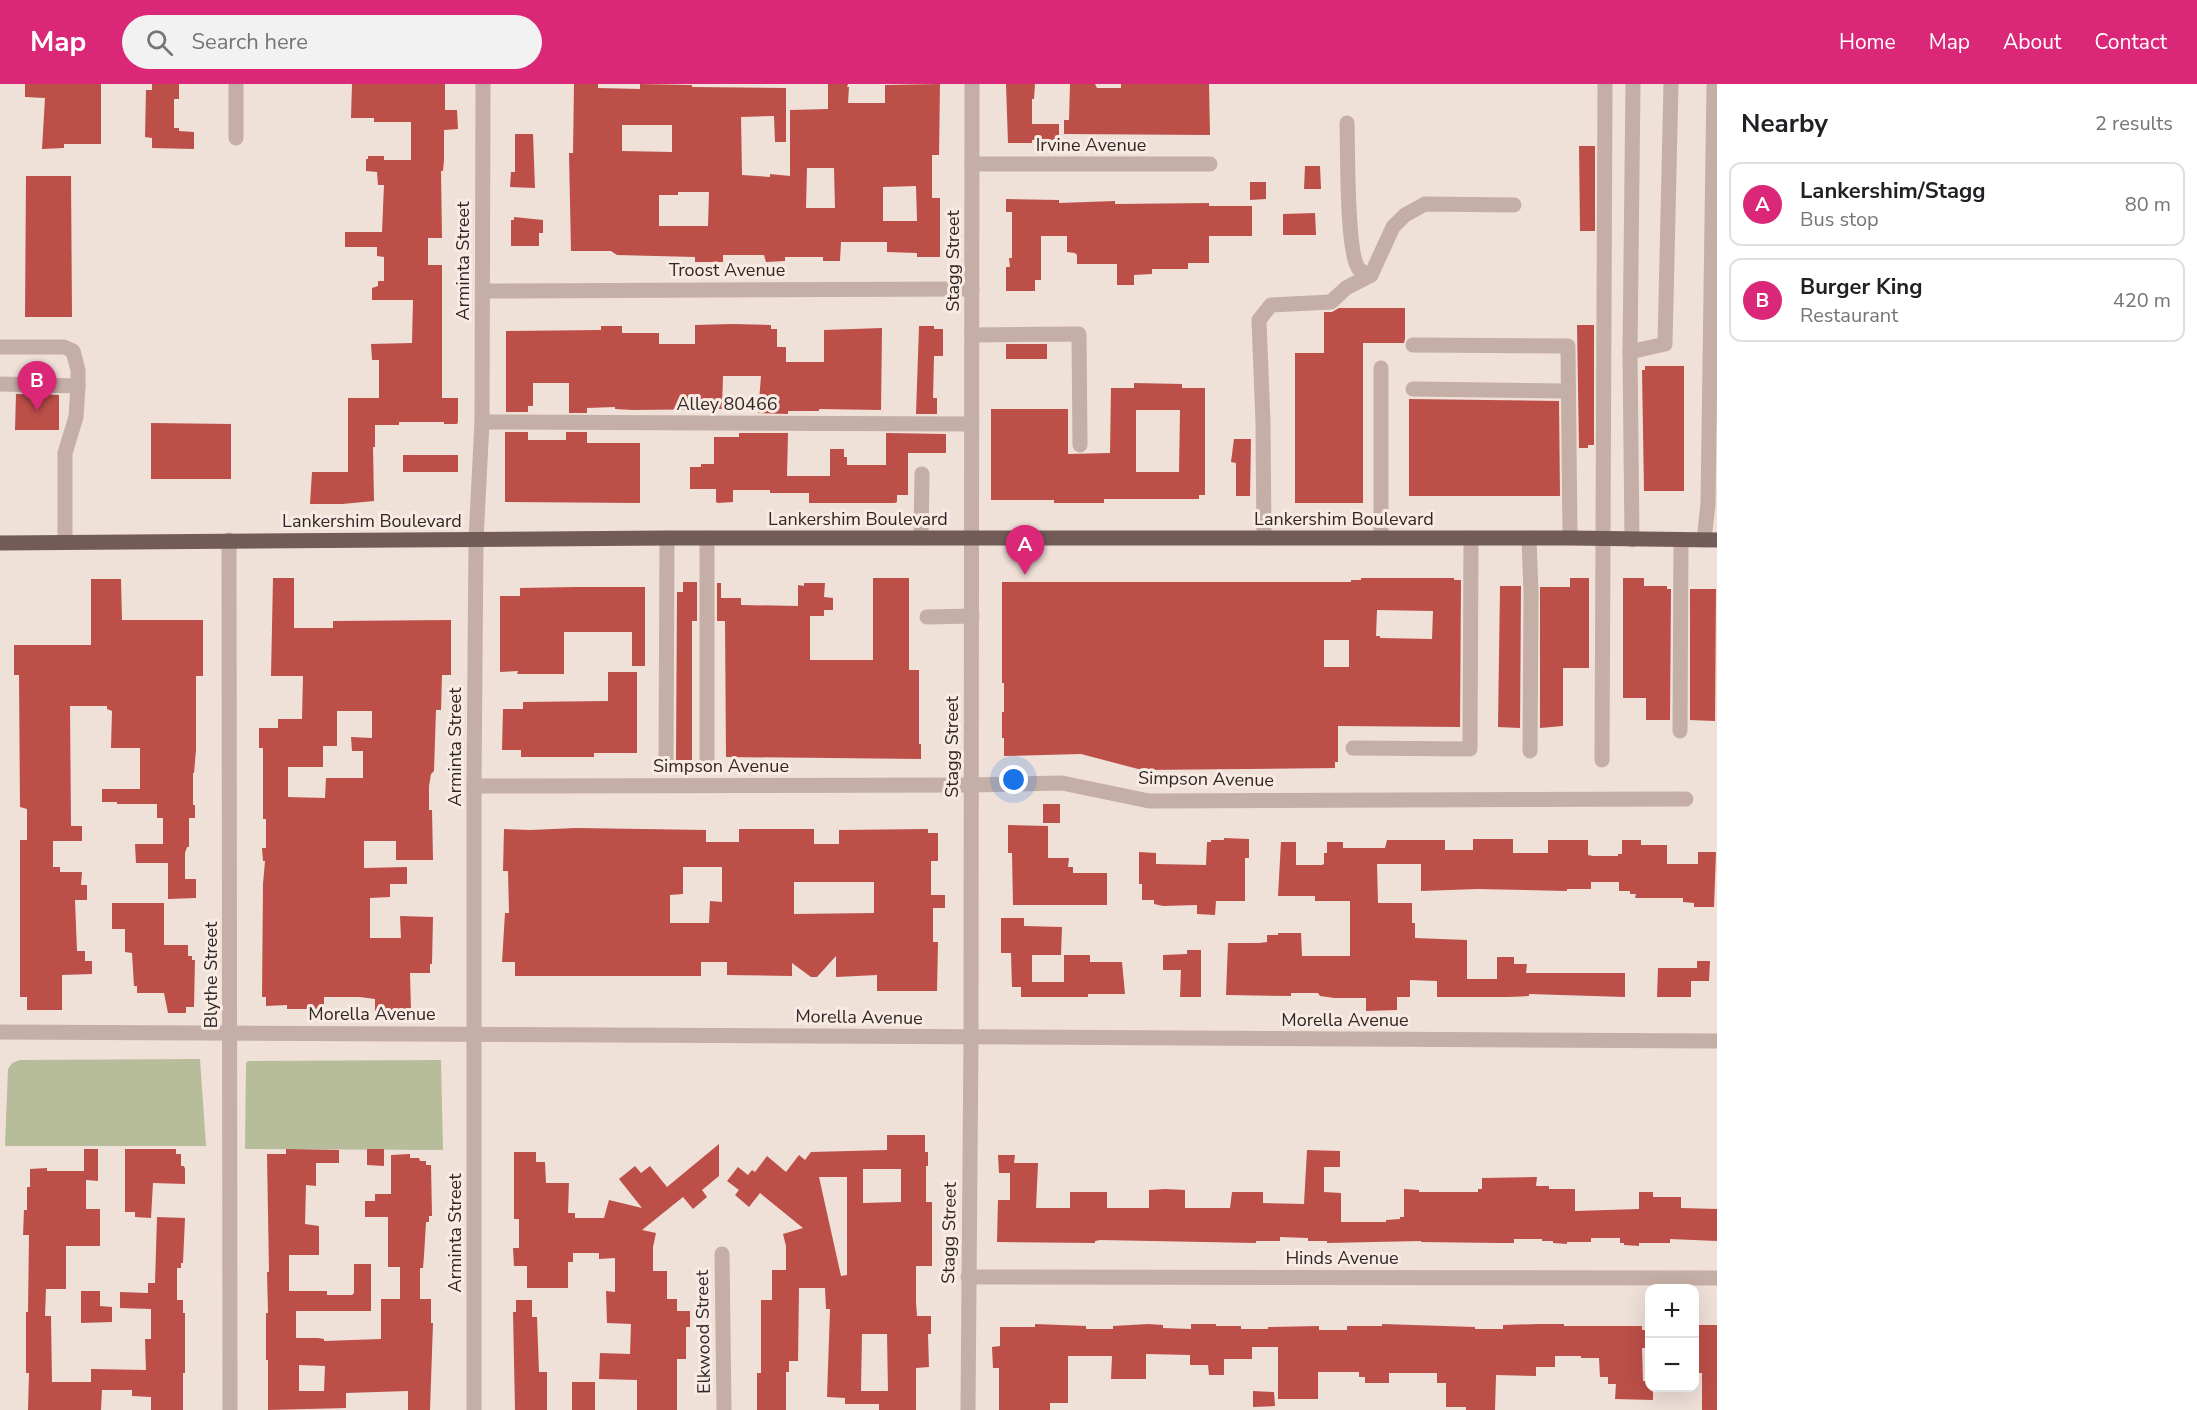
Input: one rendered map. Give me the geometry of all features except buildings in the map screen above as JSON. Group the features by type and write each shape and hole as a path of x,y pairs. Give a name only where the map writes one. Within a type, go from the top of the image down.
{"main road":[{"name":"Lankershim Boulevard","path":"0,543 667,538 1711,540"}],"street":[{"path":"236,84 236,138"},
{"name":"Arminta Street","path":"474,1410 474,786 476,540 482,422 483,84"},
{"name":"Stagg Street","path":"968,1410 972,785 972,84"},
{"path":"1602,760 1605,84"},
{"path":"1632,540 1630,352 1633,84"},
{"path":"1630,352 1665,344 1671,84"},
{"path":"1711,540 1708,504 1713,445 1714,84"},
{"path":"1347,123 1348,204 1353,258 1359,270 1371,275"},
{"name":"Irvine Avenue","path":"972,164 1210,164"},
{"path":"1264,538 1259,320 1271,305 1331,302 1346,288 1371,275 1393,227 1405,215 1425,204 1514,205"},
{"name":"Troost Avenue","path":"483,291 972,289"},
{"path":"972,335 1079,334 1080,445"},
{"path":"1413,345 1568,346 1570,538"},
{"path":"0,347 64,347 73,351 78,370 78,386 76,417 65,453 65,542"},
{"path":"1381,368 1381,538"},
{"path":"0,384 78,386"},
{"path":"1413,389 1568,391"},
{"name":"Alley 80466","path":"482,422 972,424"},
{"path":"921,538 922,474"},
{"path":"666,762 667,538"},
{"path":"706,538 707,762"},
{"path":"1353,748 1470,749 1471,538"},
{"path":"1529,538 1530,751"},
{"name":"Blythe Street","path":"229,540 230,1410"},
{"path":"1680,731 1681,540"},
{"path":"927,617 972,616"},
{"name":"Simpson Avenue","path":"474,786 1062,783 1149,801 1686,799"},
{"name":"Morella Avenue","path":"0,1032 1717,1041"},
{"name":"Elkwood Street","path":"722,1254 724,1410"},
{"name":"Hinds Avenue","path":"968,1277 1717,1278"}],"green space":[{"path":"200,1059 206,1146 5,1146 8,1069 12,1063 20,1060"},
{"path":"441,1060 443,1150 245,1149 246,1063 248,1061"}],"place":[{"name":"Burger King","path":"37,411"},
{"name":"Lankershim/Stagg","path":"1025,575"}]}
